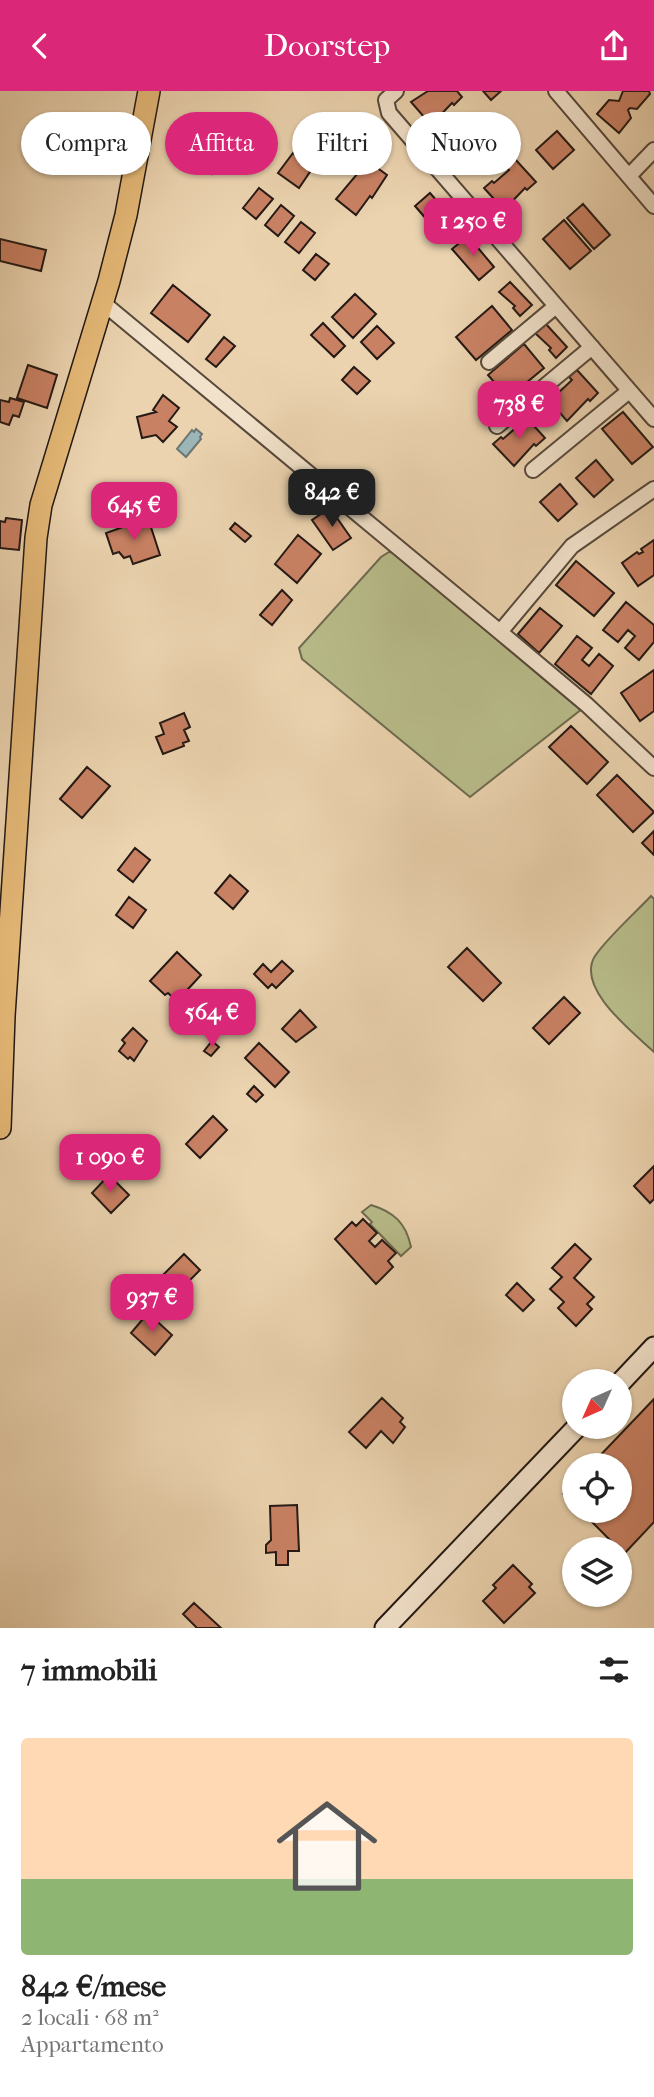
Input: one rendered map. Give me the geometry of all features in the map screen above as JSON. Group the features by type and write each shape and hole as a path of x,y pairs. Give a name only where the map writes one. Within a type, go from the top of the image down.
{"main road":[{"path":"0,1128 4,1016 36,538 41,505 126,215 149,91"},
{"path":"632,1370 654,1347"},
{"path":"385,1628 566,1439"}],"street":[{"path":"396,91 386,100 389,113 654,419"},
{"path":"556,91 654,205"},
{"path":"629,176 654,150"},
{"path":"102,302 587,705 654,768"},
{"path":"489,362 556,306"},
{"path":"497,426 592,347"},
{"path":"533,470 629,390"},
{"path":"500,632 572,545 654,489"}],"green space":[{"path":"389,552 396,553 587,705 470,797 302,659 299,648 381,557"},
{"path":"651,896 654,899 654,1052 610,1009 593,982 591,969 600,949"},
{"path":"371,1205 392,1215 406,1231 411,1247 401,1256 362,1212"}],"water":[{"path":"196,429 202,434 201,439 186,457 177,449 192,430 194,432"}],"building":[{"path":"428,91 457,91 462,97 443,112 420,112 411,102"},
{"path":"483,91 501,91 491,100"},
{"path":"623,91 649,91 650,94 637,109 628,110 631,118 619,133 597,114 609,100 619,101"},
{"path":"557,131 574,150 553,169 536,150"},
{"path":"292,154 292,175 308,175 299,188 278,173"},
{"path":"521,166 536,182 527,190 525,188 504,210 484,188 492,181 494,183 503,175 521,175"},
{"path":"356,175 387,175 372,198 370,196 356,215 336,199"},
{"path":"259,188 273,199 256,219 243,208"},
{"path":"430,193 456,223 441,236 415,206"},
{"path":"583,204 610,235 594,249 567,218"},
{"path":"281,205 294,216 278,236 265,225"},
{"path":"564,220 591,251 570,269 543,239"},
{"path":"301,222 315,233 299,253 285,242"},
{"path":"468,236 494,267 479,280 452,249"},
{"path":"0,239 46,250 41,271 0,261"},
{"path":"316,254 329,264 315,280 303,270"},
{"path":"510,282 532,305 520,316 513,308 515,306 499,292"},
{"path":"173,285 210,315 188,342 151,313"},
{"path":"355,294 376,314 353,338 332,317"},
{"path":"492,306 512,330 476,360 456,337"},
{"path":"323,323 345,346 334,357 311,335"},
{"path":"545,323 567,347 556,358 549,350 551,348 535,333"},
{"path":"377,326 394,343 377,359 361,342"},
{"path":"224,337 235,346 216,367 206,359"},
{"path":"524,344 544,368 508,398 488,375"},
{"path":"28,365 57,375 47,408 17,398"},
{"path":"354,367 370,381 357,394 342,380"},
{"path":"577,370 598,393 590,401 588,399 567,421 547,398 554,391 557,394 572,380 569,377"},
{"path":"163,395 179,408 169,421 177,427 163,442 156,435 142,438 137,417 156,412 153,410"},
{"path":"10,398 24,402 19,417 13,415 9,425 0,422 0,400 9,402"},
{"path":"623,412 653,447 632,464 602,429"},
{"path":"524,415 545,438 536,446 534,444 514,466 493,444 518,426 516,423"},
{"path":"596,460 613,480 594,497 576,478"},
{"path":"560,484 577,504 558,521 540,502"},
{"path":"330,508 351,538 333,550 312,520"},
{"path":"6,518 22,520 19,550 0,548 0,521 5,522"},
{"path":"148,518 160,555 133,564 130,556 124,558 119,552 113,554 106,533"},
{"path":"235,523 251,536 245,542 230,529"},
{"path":"298,535 321,554 297,583 275,564"},
{"path":"654,540 654,575 638,586 622,563 637,552 643,552 641,549"},
{"path":"576,561 614,593 594,616 556,585"},
{"path":"282,590 292,600 272,625 260,615"},
{"path":"626,602 654,625 654,642 639,660 625,648 635,636 628,630 618,642 603,630"},
{"path":"540,608 562,626 539,653 518,634"},
{"path":"577,636 592,648 582,660 589,666 599,654 613,666 591,694 555,664"},
{"path":"654,670 654,711 640,721 621,693"},
{"path":"184,713 190,727 184,730 189,741 183,743 184,746 163,754 156,737 164,734 160,723"},
{"path":"571,726 608,762 587,784 549,747"},
{"path":"87,767 110,786 82,818 60,799"},
{"path":"617,775 654,812 633,832 597,795"},
{"path":"654,831 654,855 642,843"},
{"path":"135,848 150,860 133,882 118,870"},
{"path":"230,875 248,891 233,909 215,893"},
{"path":"129,897 146,910 133,928 116,915"},
{"path":"467,948 501,983 483,1001 448,967"},
{"path":"177,952 201,975 177,1001 168,993 165,995 150,981"},
{"path":"282,961 293,971 276,988 272,984 268,988 254,974 263,964 271,972"},
{"path":"564,997 580,1013 549,1044 533,1028"},
{"path":"300,1010 316,1027 296,1042 282,1029"},
{"path":"133,1028 147,1041 134,1061 119,1051 125,1043 122,1040"},
{"path":"212,1041 219,1047 211,1056 204,1051"},
{"path":"259,1043 289,1072 275,1087 245,1058"},
{"path":"254,1086 263,1095 256,1102 247,1094"},
{"path":"213,1116 227,1130 200,1158 186,1144"},
{"path":"654,1166 654,1199 650,1203 634,1186"},
{"path":"109,1175 129,1195 111,1213 92,1193"},
{"path":"363,1219 377,1233 369,1241 375,1247 382,1240 396,1253 388,1261 393,1267 376,1284 335,1239 352,1222 356,1226"},
{"path":"575,1244 591,1259 574,1278 594,1297 587,1304 592,1309 576,1326 558,1308 564,1302 550,1289 562,1277 552,1268"},
{"path":"184,1254 200,1270 174,1296 158,1280"},
{"path":"517,1283 534,1300 523,1311 506,1295"},
{"path":"148,1313 172,1335 155,1355 131,1333"},
{"path":"382,1398 403,1418 400,1422 405,1427 393,1443 381,1431 366,1448 349,1432"},
{"path":"654,1399 654,1522 632,1545 632,1537 607,1537 593,1523 632,1523 632,1453 602,1453 616,1439 632,1439 632,1422"},
{"path":"297,1505 299,1551 288,1551 288,1565 276,1565 276,1552 266,1553 266,1545 271,1540 270,1506"},
{"path":"513,1565 532,1584 529,1587 535,1593 504,1623 483,1601 496,1588 493,1585"},
{"path":"194,1603 221,1628 197,1628 183,1614"}]}
